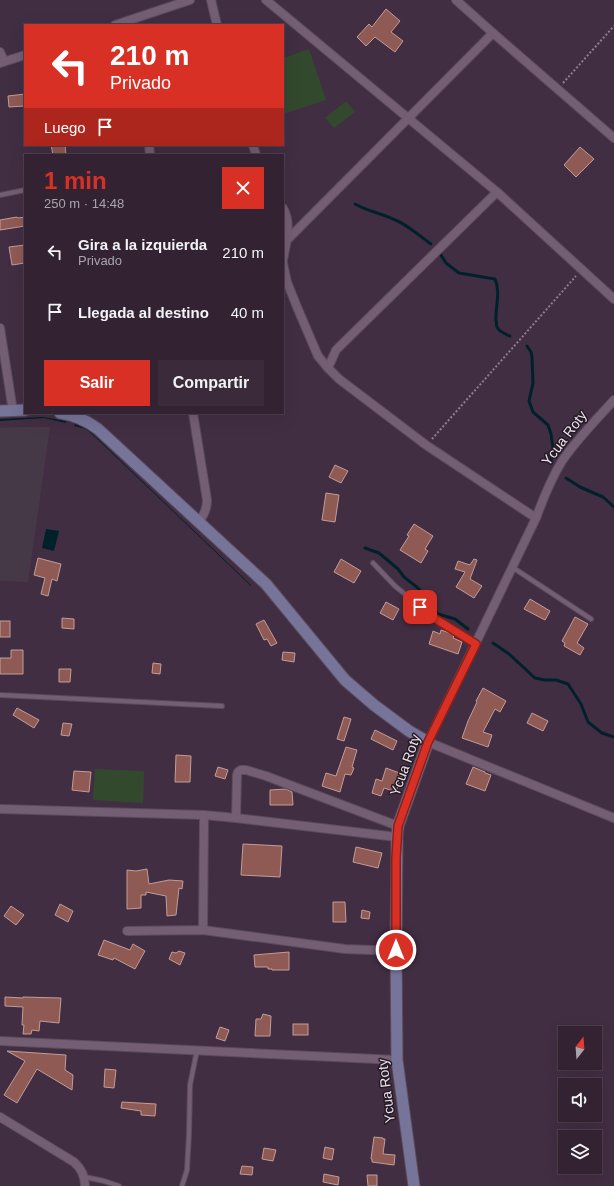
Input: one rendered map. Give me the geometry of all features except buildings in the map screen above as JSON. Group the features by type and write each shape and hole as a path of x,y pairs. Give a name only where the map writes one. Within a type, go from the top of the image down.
{"street":[{"path":"127,23 190,0"},
{"path":"211,0 217,24"},
{"path":"266,0 497,192 614,299"},
{"path":"456,0 614,138"},
{"path":"288,239 493,33"},
{"path":"0,52 2,62 24,55"},
{"path":"328,368 336,350 497,192"},
{"path":"284,209 286,212 288,226 288,239 284,257"},
{"path":"284,267 287,282 318,356 328,368 345,384 426,445 536,518"},
{"path":"0,328 13,411"},
{"name":"Ycua Roty","path":"414,1186 397,1060 396,950 398,826 428,742 536,518 548,487 562,462 582,434 614,400"},
{"path":"0,411 24,410"},
{"path":"68,414 82,419 98,429 266,584 345,680 383,713 428,742 614,818"},
{"path":"193,414 207,500 205,514 199,522"},
{"path":"236,818 237,775 241,770 246,770 266,776 398,826"},
{"path":"0,809 204,815 397,837"},
{"path":"203,930 204,815"},
{"path":"127,931 203,930 345,949 396,950"},
{"path":"0,1041 397,1060"},
{"path":"0,1117 74,1162 80,1168 85,1177 85,1186"}],"lane":[{"path":"0,195 24,190"},
{"path":"373,563 395,586 434,618 476,644"},
{"path":"512,567 591,619"},
{"path":"0,695 222,706"},
{"path":"182,1186 187,1170 190,1085 197,1050"},
{"path":"85,1177 119,1186"}],"path":[{"path":"557,89 614,26"},
{"path":"426,445 582,269"}],"shaded area":[{"path":"50,427 28,582 0,581 0,428"}],"green space":[{"path":"309,49 326,100 284,114 284,58"},
{"path":"346,101 355,112 334,128 325,118"},
{"path":"95,769 144,771 143,803 93,800"}],"water":[{"path":"43,417 66,421 66,423 44,418 0,421 0,419"},
{"path":"75,424 86,428 96,437 251,586 96,438 86,429 74,426"},
{"path":"46,529 59,531 54,551 42,548"}],"waterway":[{"path":"355,204 398,221 431,244"},
{"path":"439,252 446,263 459,273 495,279 498,289 496,316 497,326 501,332 510,336"},
{"path":"527,346 532,357 533,383 529,401 533,412 548,425 553,448 551,461"},
{"path":"566,478 580,487 603,497 614,507"},
{"path":"365,548 379,553 398,569 404,577 418,588 438,614 455,619 468,629"},
{"path":"493,643 509,654 535,678 556,680 568,684 581,704 588,722 602,733 614,737"}],"route":[{"path":"396,950 396,858 398,826 428,742 476,644 434,618 420,607"}]}
